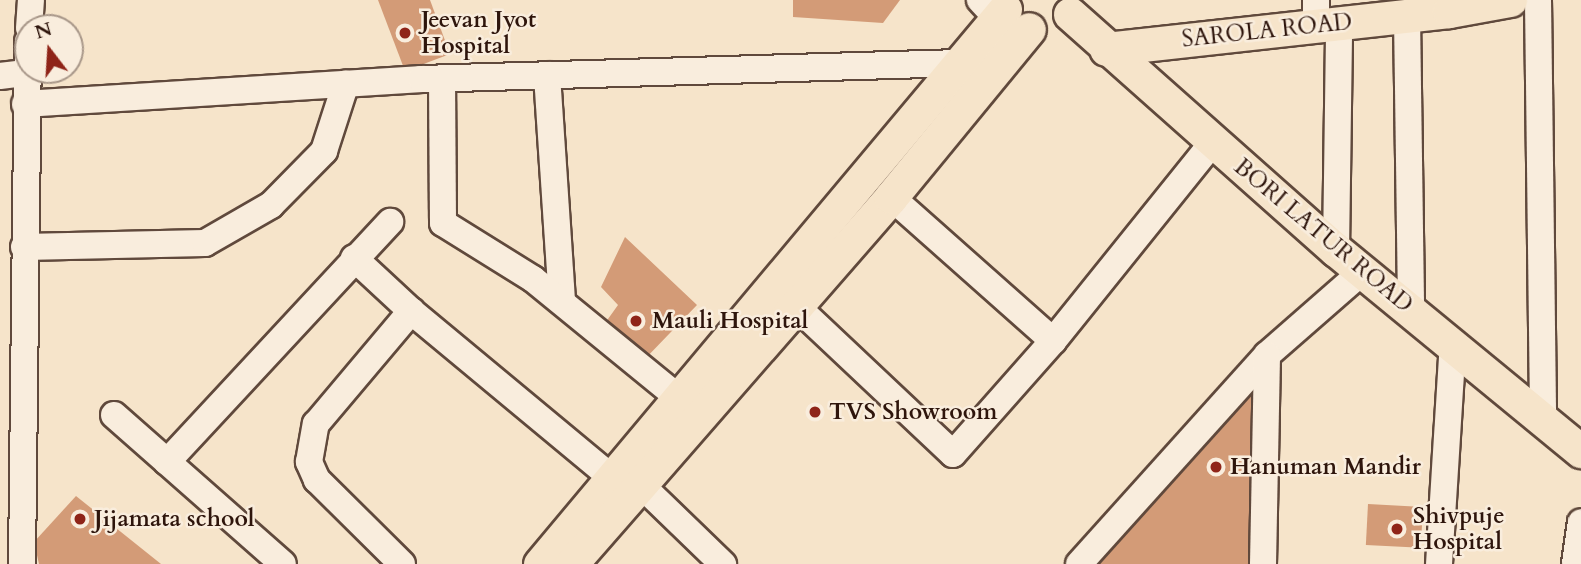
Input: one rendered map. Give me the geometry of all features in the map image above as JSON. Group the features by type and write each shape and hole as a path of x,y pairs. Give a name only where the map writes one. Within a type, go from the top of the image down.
{"main road":[{"name":"SAROLA ROAD","path":"1106,49 1324,16 1407,16 1510,0"},
{"name":"BORI LATUR ROAD","path":"1073,7 1106,49 1212,143 1336,250 1453,343 1581,451"},
{"path":"1003,11 1059,25 1073,7"},
{"path":"571,564 679,398 1003,11"},
{"path":"540,564 626,481 797,307 891,197 1003,11"}],"street":[{"path":"1538,0 1543,418"},
{"path":"1324,16 1336,250"},
{"path":"1407,16 1411,309"},
{"path":"25,104 442,78 960,63"},
{"path":"13,74 25,104 12,216 23,247 11,375 22,564"},
{"path":"547,75 562,302"},
{"path":"442,78 443,223 562,302 679,398"},
{"path":"23,247 205,243 271,205 324,151 346,83"},
{"path":"797,307 953,454 1053,341 1212,143"},
{"path":"891,197 1053,341"},
{"path":"167,462 390,222"},
{"path":"354,258 411,311 626,481 723,564"},
{"path":"1079,564 1267,355 1363,271"},
{"path":"402,564 317,480 309,461 316,424 411,311"},
{"path":"1439,564 1453,343"},
{"path":"1263,564 1267,355"},
{"path":"114,415 283,564"},
{"path":"1575,564 1581,522"}],"building":[{"path":"378,0 430,0 450,54 405,71"},
{"path":"793,0 900,0 883,23 793,17"},
{"path":"625,237 697,305 642,362 603,326 618,305 601,287"},
{"name":"Hanuman Mandir","path":"1261,370 1257,564 1085,564"},
{"name":"Jijamata school","path":"76,496 161,564 39,564 34,542"},
{"path":"1368,504 1423,507 1421,548 1366,545"}],"place":[{"name":"Jeevan Jyot Hospital","path":"405,33"},
{"name":"Mauli Hospital","path":"636,321"},
{"name":"TVS Showroom","path":"815,412"},
{"name":"Hanuman Mandir","path":"1216,467"},
{"name":"Jijamata school","path":"80,519"},
{"name":"Shivpuje Hospital","path":"1397,529"}]}
